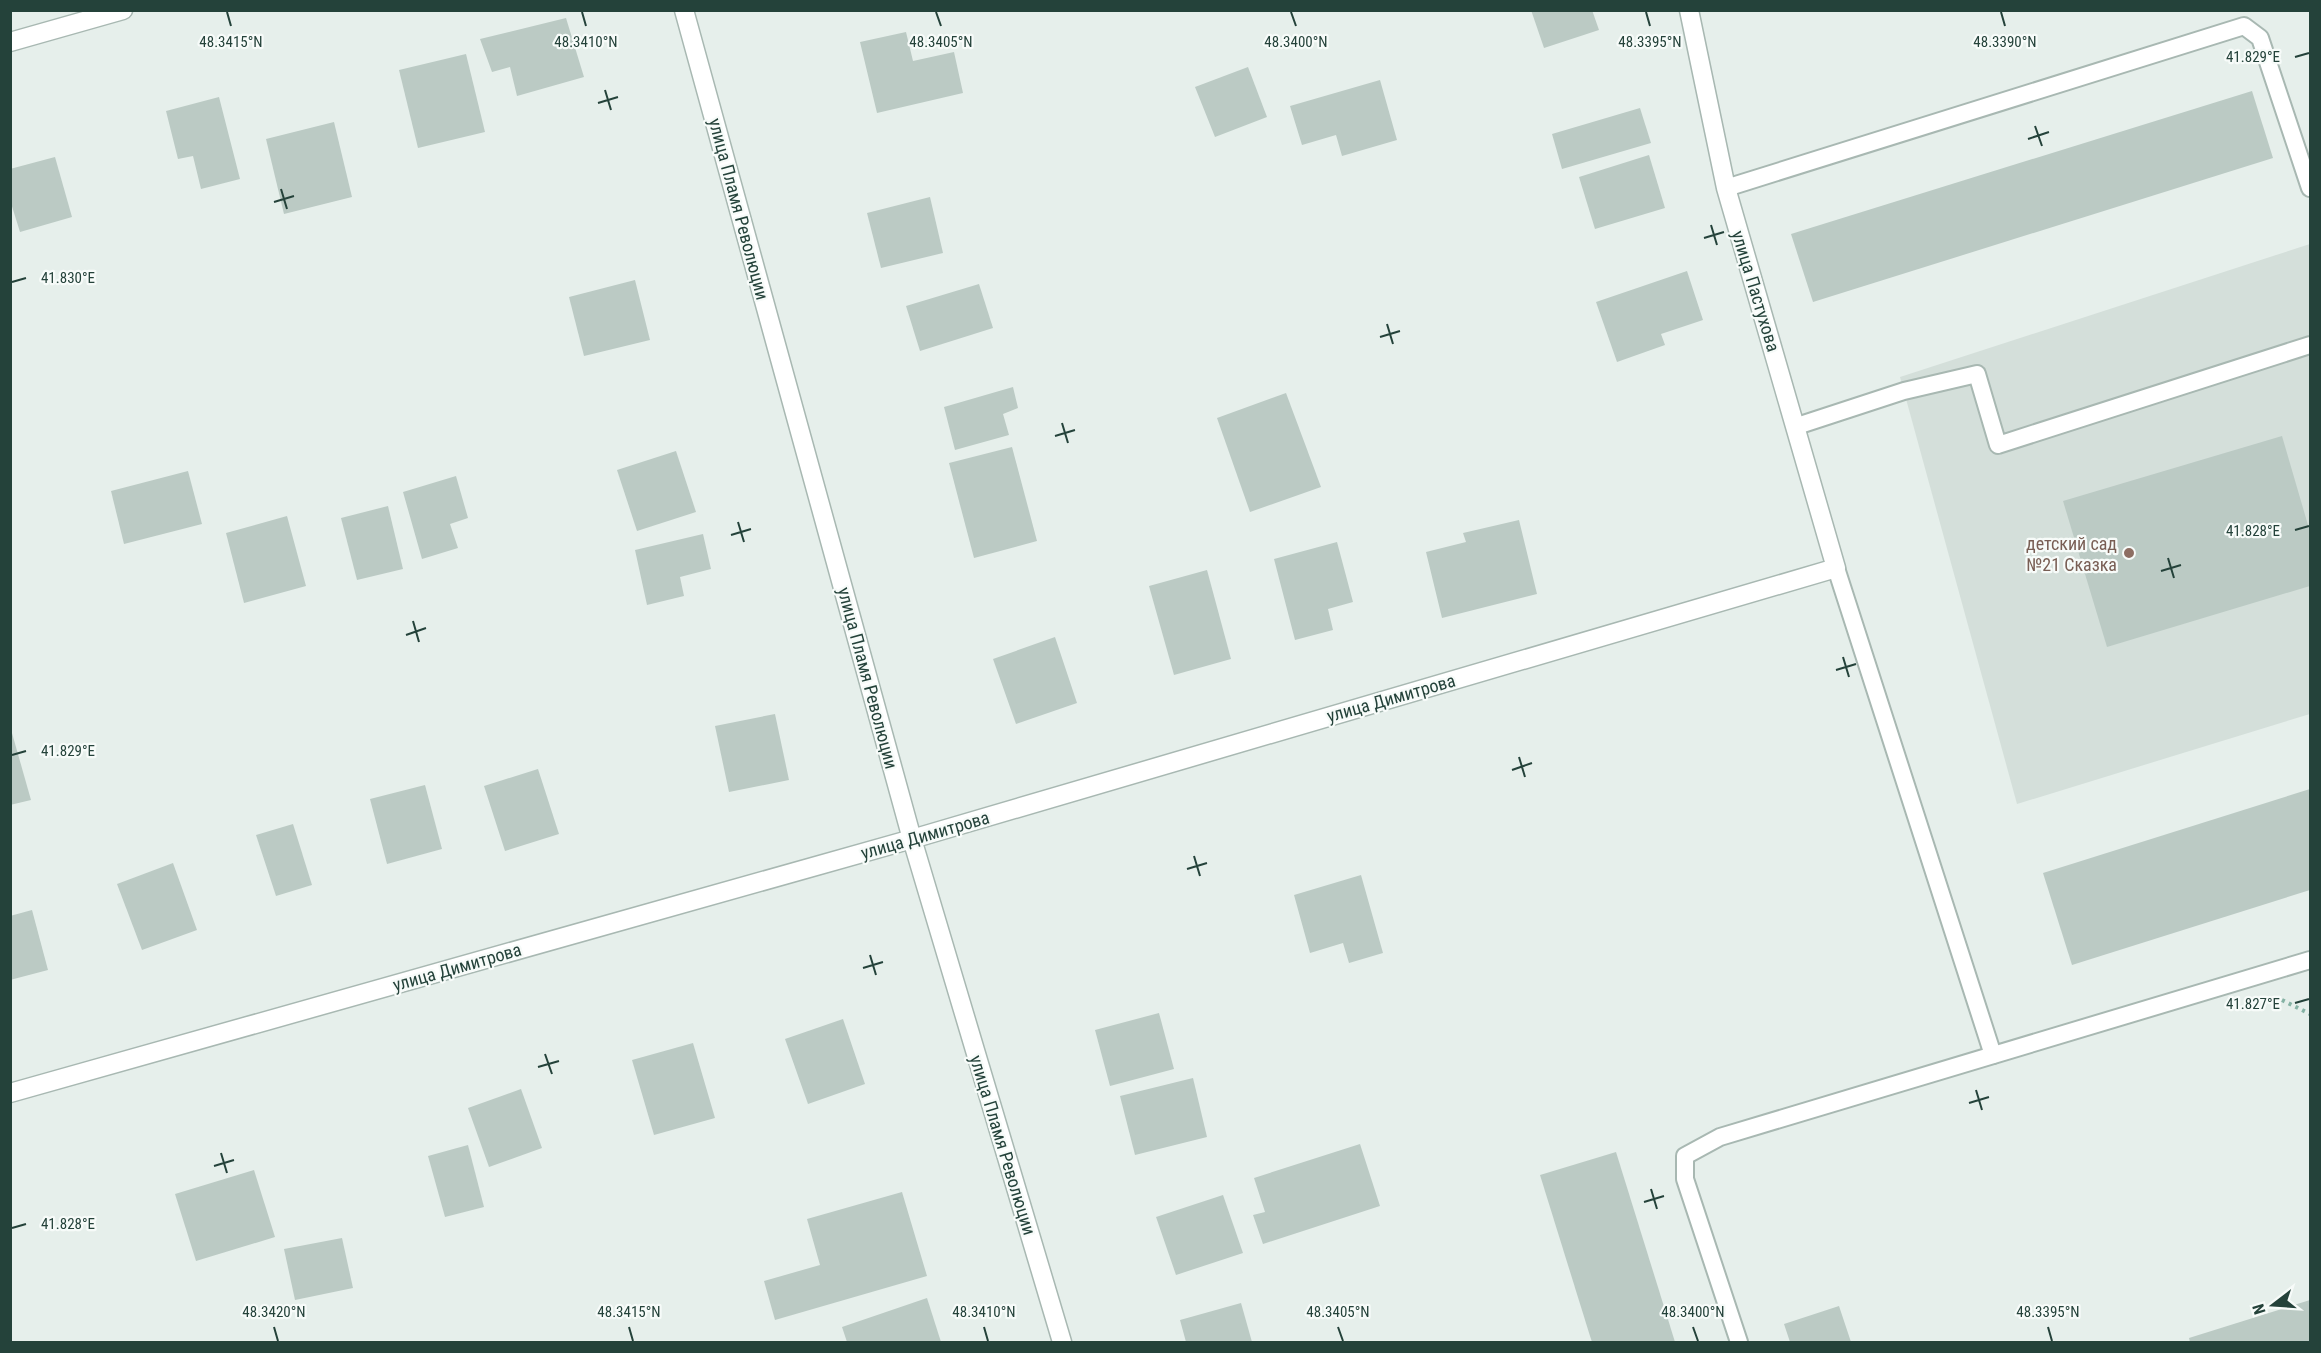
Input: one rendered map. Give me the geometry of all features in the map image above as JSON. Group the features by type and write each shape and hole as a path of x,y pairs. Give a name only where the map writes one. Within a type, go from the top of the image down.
{"street":[{"path":"10,42 123,10"},
{"name":"улица Пламя Революции","path":"684,10 912,839 1062,1342"},
{"name":"улица Пастухова","path":"1689,10 1726,188 1797,426 1836,568"},
{"name":"улица Димитрова","path":"10,1092 912,839 1836,568"}],"lane":[{"path":"1726,188 2244,26 2260,38 2310,188"},
{"path":"1797,426 1904,392 1977,374 1998,445 2310,345"},
{"path":"1836,568 1993,1055"},
{"path":"1739,1342 1686,1179 1685,1156 1720,1137 2310,960"}],"shaded area":[{"name":"детский сад №21 Сказка","path":"2310,244 2310,714 2017,804 1900,377"}],"building":[{"path":"1531,10 1592,10 1599,30 1544,48"},
{"path":"566,18 584,77 517,96 510,67 492,72 480,39"},
{"path":"906,32 913,61 954,52 963,93 877,113 860,42"},
{"path":"466,54 485,132 418,148 399,70"},
{"path":"1248,67 1267,117 1215,137 1195,87"},
{"path":"1380,80 1397,140 1342,156 1336,135 1302,145 1290,106"},
{"path":"2252,91 2273,158 1813,302 1791,234"},
{"path":"219,97 240,179 201,189 193,156 178,159 166,111"},
{"path":"1640,108 1651,143 1562,169 1552,134"},
{"path":"334,122 352,197 284,214 266,139"},
{"path":"1649,155 1665,208 1595,229 1579,177"},
{"path":"55,157 72,217 20,232 10,200 10,169"},
{"path":"930,197 943,253 881,268 867,213"},
{"path":"1687,271 1703,320 1661,334 1665,345 1617,362 1596,302"},
{"path":"635,280 650,340 584,356 569,297"},
{"path":"979,284 993,328 920,351 906,306"},
{"path":"1013,387 1018,408 1003,414 1009,435 955,450 944,407"},
{"path":"1286,393 1321,487 1250,512 1217,418"},
{"path":"2282,436 2310,532 2310,586 2107,647 2063,501"},
{"path":"1012,447 1037,541 974,558 949,463"},
{"path":"676,451 696,512 637,531 617,470"},
{"path":"188,471 202,524 124,544 111,491"},
{"path":"456,476 468,518 450,524 458,548 422,559 403,492"},
{"path":"388,506 403,569 357,580 341,518"},
{"path":"287,516 306,586 244,603 226,533"},
{"path":"1519,520 1537,594 1442,618 1426,552 1466,542 1463,533"},
{"path":"703,534 711,569 680,577 684,596 647,605 635,550"},
{"path":"1337,542 1353,602 1328,609 1333,630 1295,640 1274,559"},
{"path":"1207,570 1231,659 1174,675 1149,586"},
{"path":"1055,637 1077,703 1016,724 993,659"},
{"path":"775,714 789,780 729,792 715,726"},
{"path":"10,726 31,800 10,805"},
{"path":"538,769 559,834 505,851 484,786"},
{"path":"425,785 442,849 387,864 370,799"},
{"path":"2310,789 2310,890 2072,965 2043,873"},
{"path":"293,824 312,885 276,896 256,835"},
{"path":"173,863 197,930 142,950 117,884"},
{"path":"1361,875 1383,953 1349,963 1343,943 1310,953 1294,895"},
{"path":"32,910 48,970 10,980 10,916"},
{"path":"1159,1013 1174,1069 1110,1086 1095,1030"},
{"path":"843,1019 865,1084 808,1104 785,1039"},
{"path":"693,1043 715,1118 654,1135 632,1060"},
{"path":"1193,1078 1207,1137 1135,1155 1120,1096"},
{"path":"521,1089 542,1148 489,1167 468,1108"},
{"path":"1360,1144 1380,1206 1263,1244 1253,1215 1265,1212 1254,1178"},
{"path":"468,1145 484,1207 445,1217 428,1156"},
{"path":"1616,1152 1675,1342 1592,1342 1540,1175"},
{"path":"254,1170 275,1237 196,1261 175,1194"},
{"path":"902,1192 927,1276 775,1320 764,1281 820,1265 807,1219"},
{"path":"1223,1195 1243,1253 1176,1275 1156,1217"},
{"path":"342,1238 353,1288 295,1300 284,1249"},
{"path":"927,1298 941,1342 847,1342 842,1327"},
{"path":"2310,1300 2310,1342 2190,1342 2189,1338"},
{"path":"1241,1303 1252,1342 1186,1342 1180,1320"},
{"path":"1839,1306 1851,1342 1790,1342 1784,1324"}],"place":[{"name":"детский сад №21 Сказка","path":"2129,553"}]}
